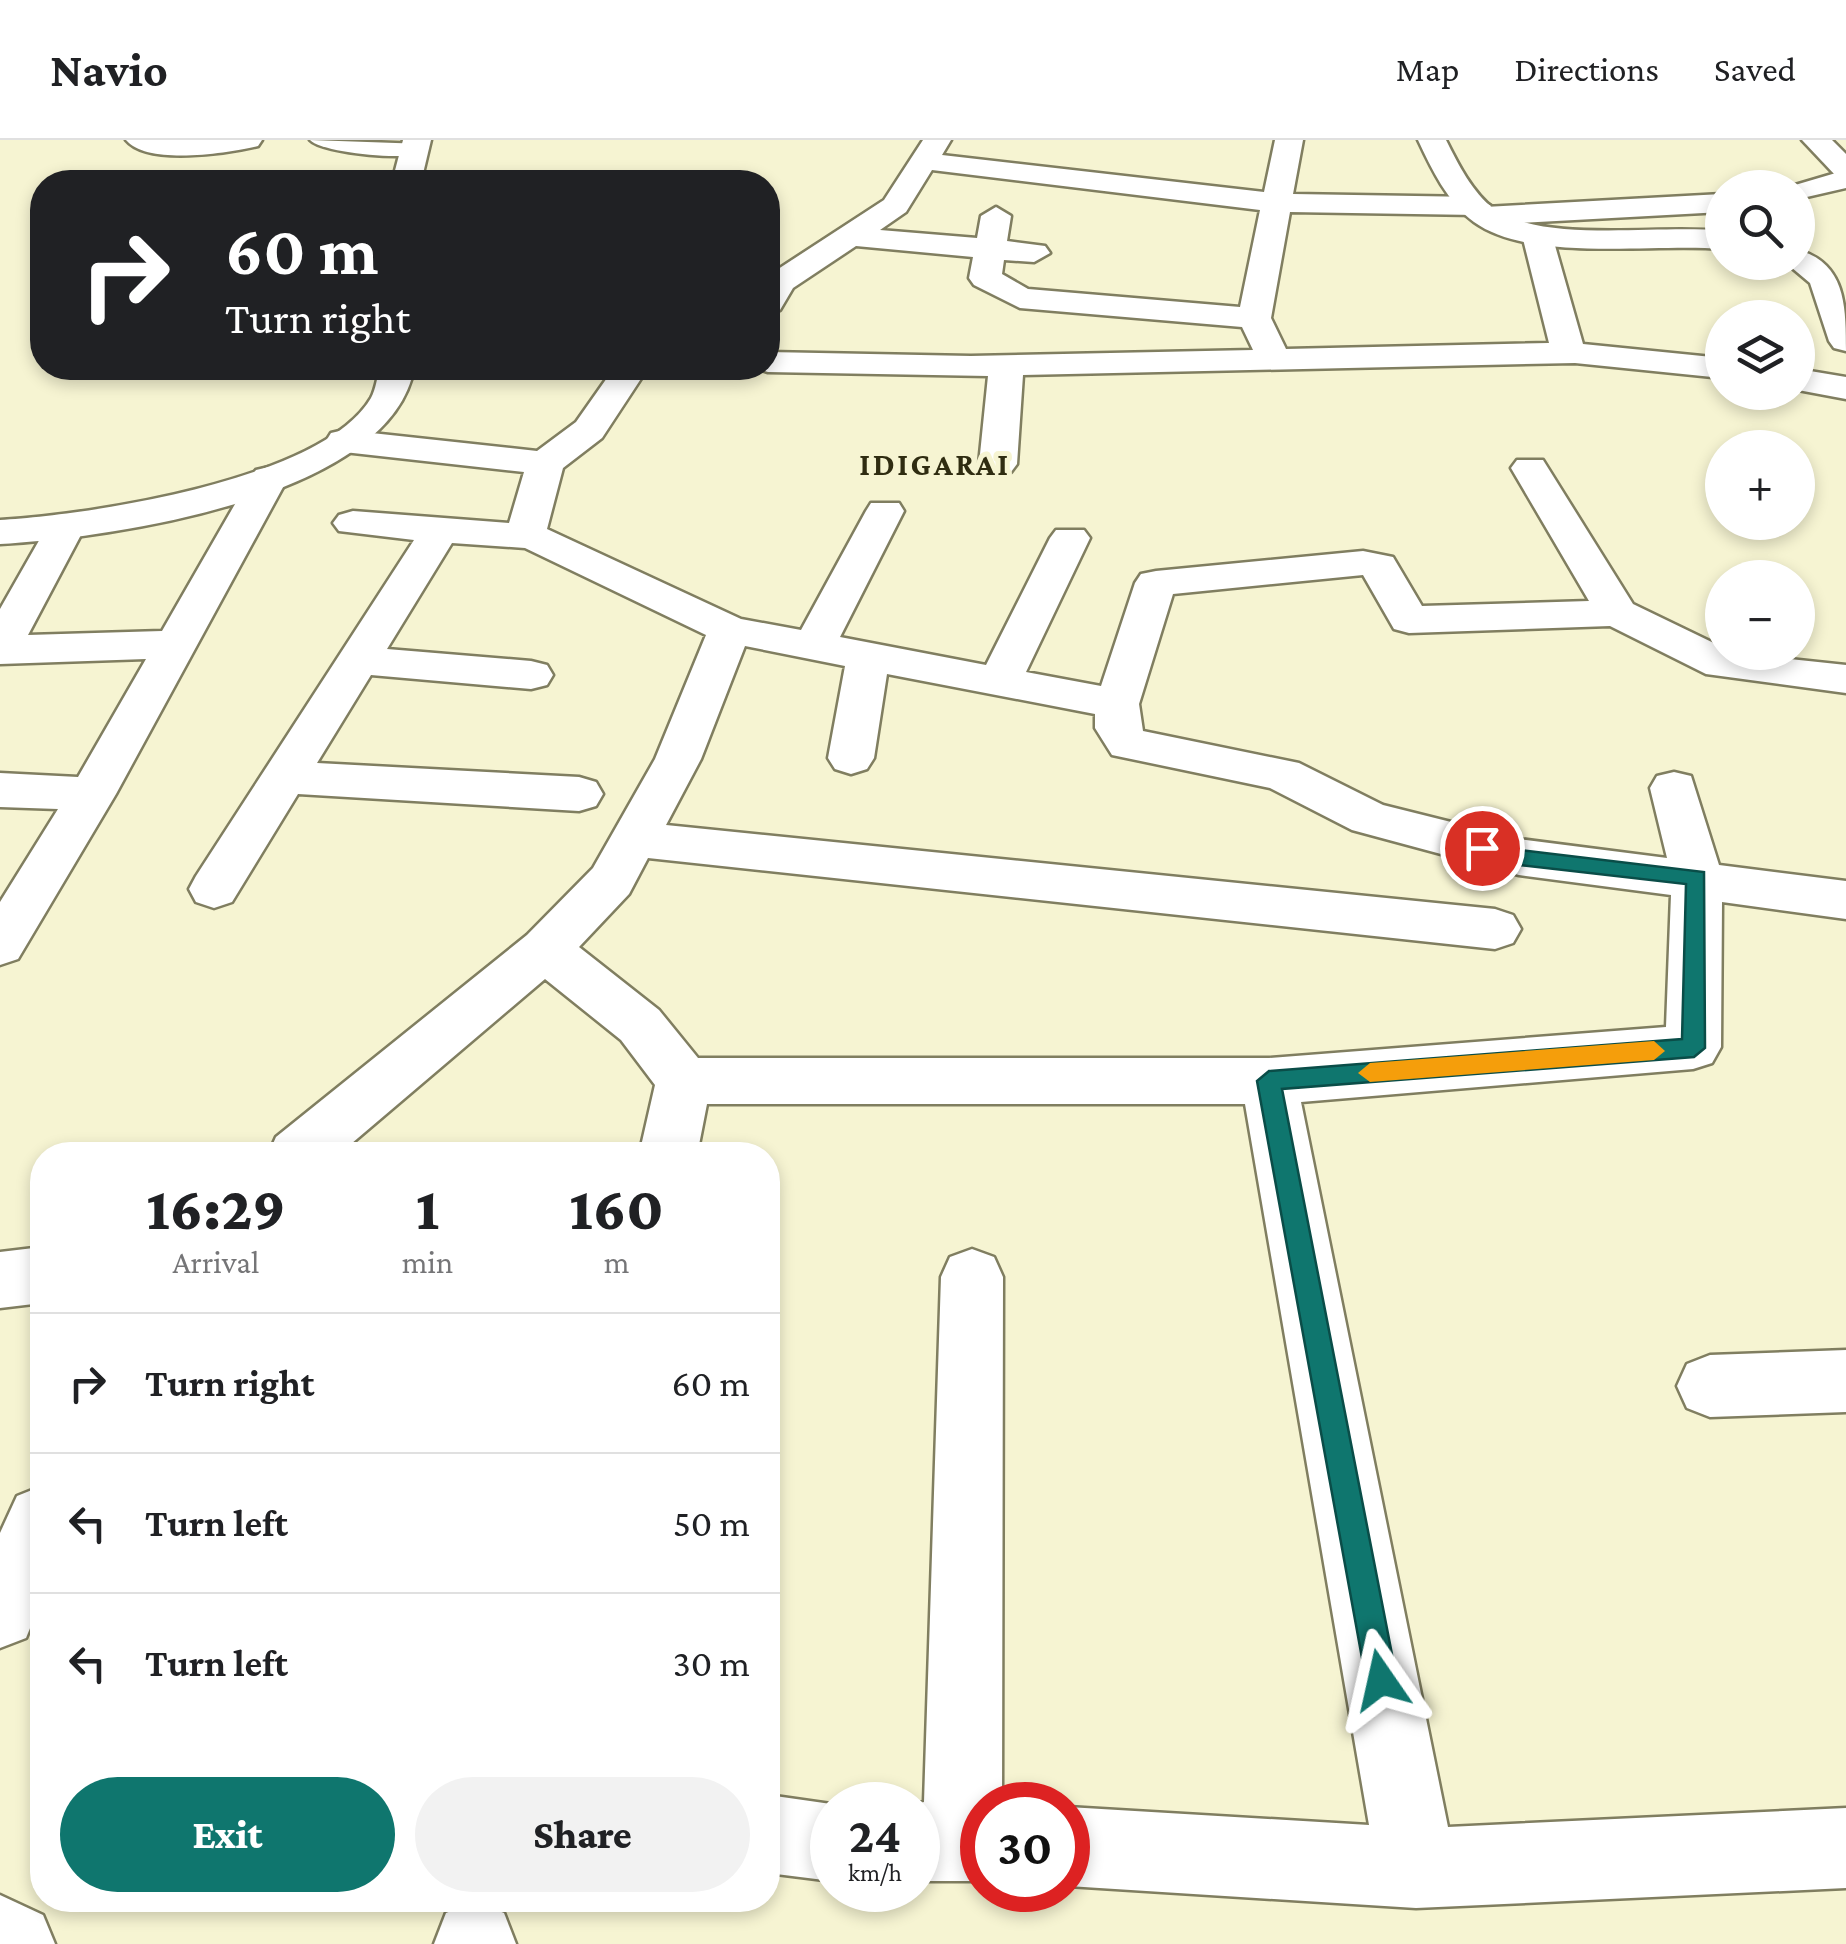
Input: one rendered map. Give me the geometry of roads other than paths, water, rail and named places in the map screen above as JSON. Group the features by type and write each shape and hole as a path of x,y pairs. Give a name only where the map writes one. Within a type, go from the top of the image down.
{"street":[{"path":"140,140 208,149 248,140"},
{"path":"324,140 415,145 410,170"},
{"path":"1274,359 1254,318 1288,140"},
{"path":"1432,140 1447,172 1481,211 1537,235 1705,237"},
{"path":"1816,140 1846,170"},
{"path":"182,170 208,149"},
{"path":"780,282 895,206 931,150 1085,180 1278,203 1481,211 1705,204"},
{"path":"1085,180 1112,156"},
{"path":"1815,186 1846,179"},
{"path":"993,232 984,278 1020,298 1254,318"},
{"path":"850,236 993,232 1034,252"},
{"path":"1537,235 1569,353"},
{"path":"1815,272 1825,279 1846,341"},
{"path":"780,362 1006,365 1569,353 1705,366"},
{"path":"998,464 1006,365"},
{"path":"0,532 63,530 174,510 270,478 344,441 387,403 394,380"},
{"path":"623,380 589,430 545,464 526,534 730,630 1118,704"},
{"path":"1815,383 1846,388"},
{"path":"344,441 545,464"},
{"path":"1530,468 1617,613"},
{"path":"0,945 92,794 270,478"},
{"path":"813,646 886,511"},
{"path":"353,524 531,537"},
{"path":"63,530 0,649 176,644"},
{"path":"214,888 440,530"},
{"path":"1001,679 1070,538"},
{"path":"1846,680 1721,664 1617,613 1409,620 1379,566 1363,563 1156,582 1118,704 1118,728 1128,744 1282,774 1369,818 1519,857 1846,900"},
{"path":"313,1142 545,948 611,880 678,758 730,630"},
{"path":"851,758 868,656"},
{"path":"358,660 531,675"},
{"path":"284,777 578,794"},
{"path":"684,1081 1269,1081 1694,1048 1697,878 1674,788"},
{"path":"0,790 92,794"},
{"path":"633,839 1496,929"},
{"path":"545,948 640,1025 684,1081"},
{"path":"671,1142 684,1081"},
{"path":"1269,1081 1416,1868"},
{"path":"0,1280 30,1276"},
{"path":"954,1841 972,1277"},
{"path":"1710,1386 1846,1380"},
{"path":"0,1506 30,1508"},
{"path":"0,1612 30,1546"},
{"path":"780,1836 810,1839"},
{"path":"1090,1848 1416,1868 1846,1848"},
{"path":"0,1936 14,1944"}],"district":[{"name":"IDIGARAI","path":"935,464"}]}
